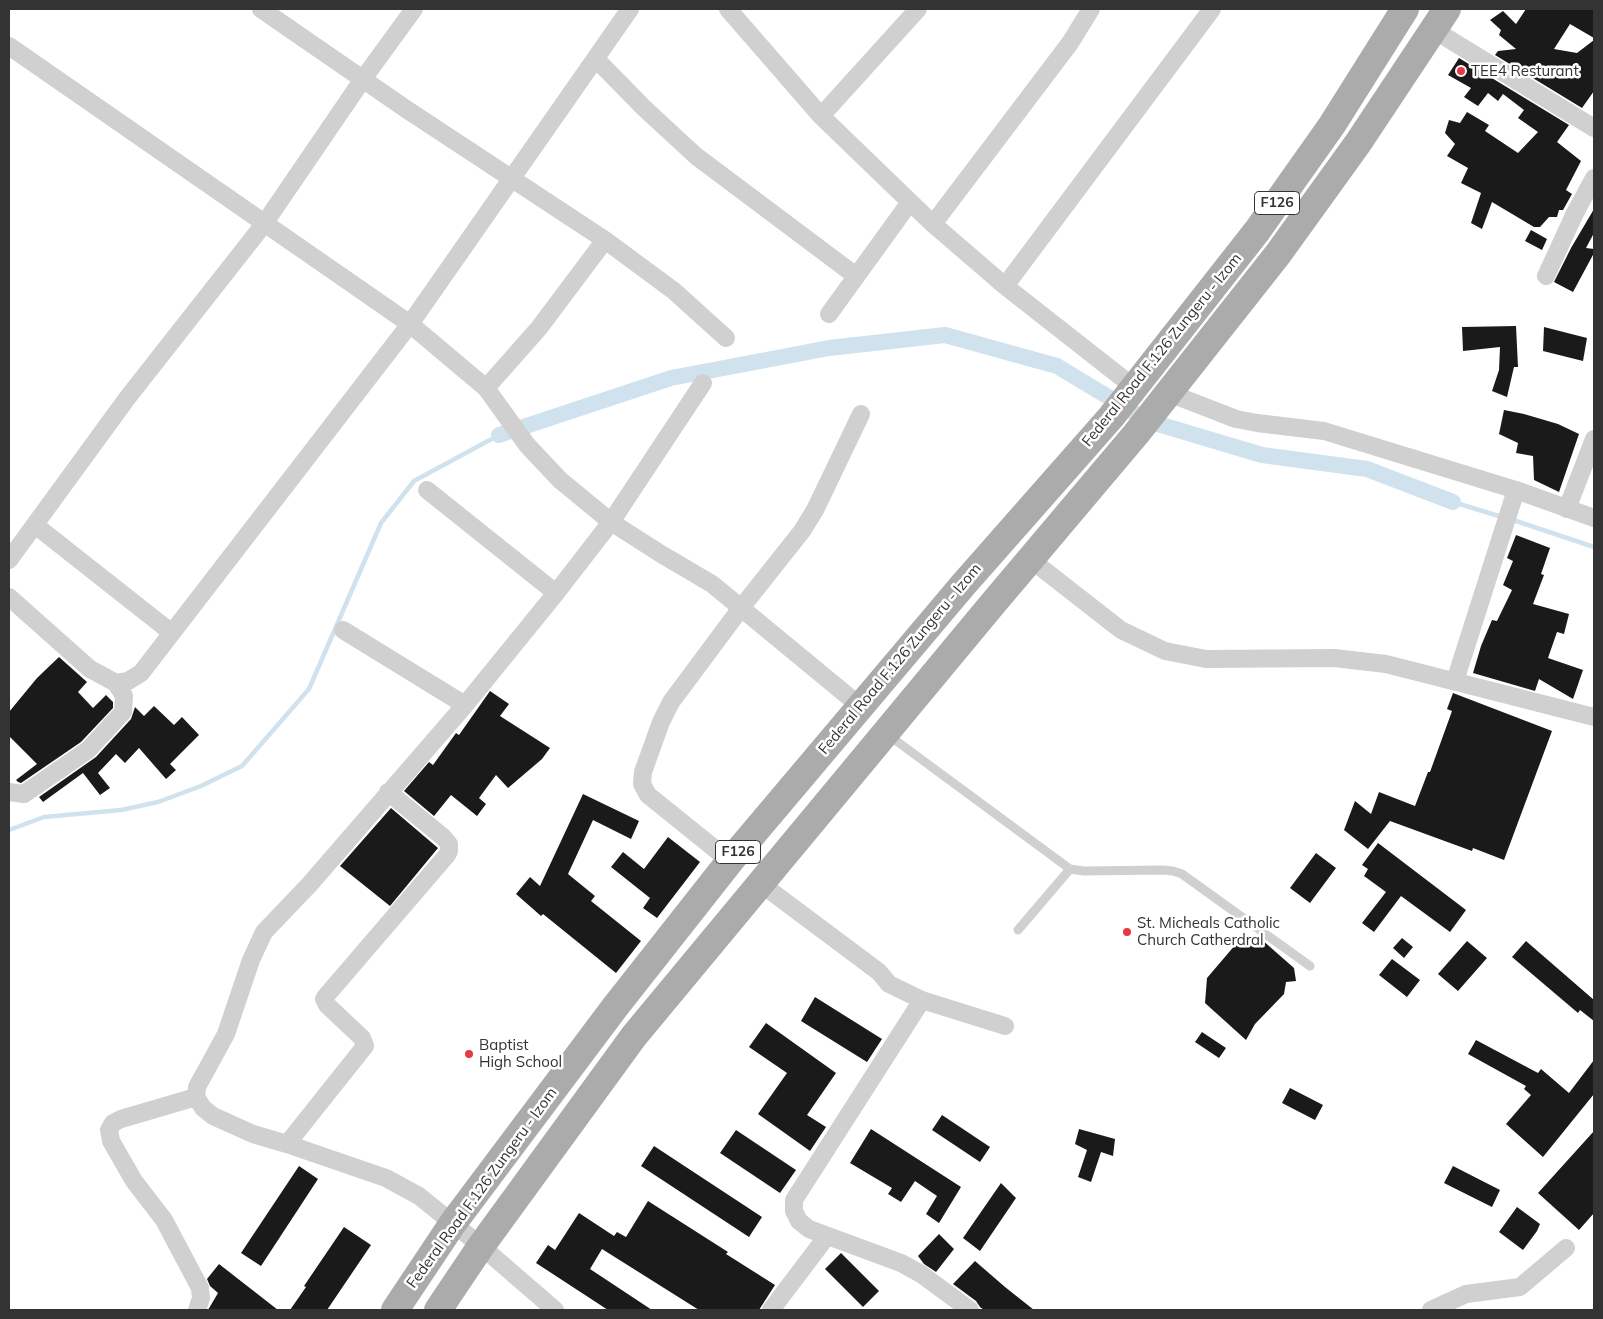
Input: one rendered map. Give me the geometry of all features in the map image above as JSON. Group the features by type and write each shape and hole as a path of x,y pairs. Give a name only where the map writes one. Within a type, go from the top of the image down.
{"main road":[{"name":"Federal Road F.126 Zungeru - Izom","path":"395,1310 453,1223 615,1007 730,861 963,585 1133,391 1257,231 1332,125 1406,9"},
{"name":"Federal Road F.126 Zungeru - Izom","path":"438,1310 481,1246 634,1036 885,732 1136,434 1278,254 1358,143 1441,19"},
{"path":"963,585 990,607"}],"street":[{"path":"261,9 511,180 605,240 674,292 726,338"},
{"path":"9,560 128,398 264,224 363,79 414,9"},
{"path":"116,683 128,681 141,672 410,324 630,9"},
{"path":"728,9 821,116 933,224 1133,391"},
{"path":"821,116 918,9"},
{"path":"933,224 1070,43 1090,9"},
{"path":"1005,286 1212,9"},
{"path":"1441,19 1594,128"},
{"path":"9,46 410,324 486,388 499,408 551,472 611,522 712,584 860,706"},
{"path":"596,59 644,108 696,156 856,276"},
{"path":"1546,276 1575,213 1594,178"},
{"path":"829,314 910,202"},
{"path":"486,388 539,328 605,240"},
{"path":"555,1310 481,1246 419,1196 386,1178 253,1134 213,1116 203,1108 196,1097 197,1086 226,1034 251,960 264,932 309,885 388,792 465,706 556,593 611,522 703,383"},
{"path":"1166,397 1257,423 1324,431 1516,490 1594,518"},
{"path":"730,861 648,795 642,784 643,772 670,702 802,531 815,510 861,414"},
{"path":"1567,508 1594,439"},
{"path":"427,490 556,593"},
{"path":"1455,682 1516,490"},
{"path":"35,525 172,633"},
{"path":"1030,559 1122,630 1165,651 1206,659 1334,658 1386,664 1594,717"},
{"path":"9,597 90,669 116,683 124,696 123,712 88,750 24,794 9,792"},
{"path":"343,630 465,706"},
{"path":"287,1144 366,1046 362,1038 326,1005 324,999 447,855 449,850 449,844 443,837 388,792"},
{"path":"760,883 879,972 889,984 922,1000 1004,1026"},
{"path":"922,1000 794,1200 794,1210 799,1221 809,1229 901,1263 921,1274 970,1310"},
{"path":"196,1097 121,1119 113,1123 109,1130 111,1141 134,1181 164,1220 200,1288 201,1298 197,1310"},
{"path":"771,1310 827,1236"},
{"path":"1431,1310 1466,1294 1520,1287 1566,1248"}],"lane":[{"path":"885,732 1070,869 1084,871 1162,870 1182,874 1310,966"},
{"path":"1018,930 1070,869"}],"building":[{"path":"1526,9 1594,9 1594,38 1570,24 1554,49 1577,53 1594,40 1594,91 1582,108 1495,55 1498,51 1516,49 1499,35 1501,30 1490,20 1503,11 1516,24"},
{"path":"1459,58 1569,125 1557,142 1581,161 1566,190 1572,194 1563,210 1559,210 1557,217 1549,217 1540,227 1534,227 1492,202 1482,229 1471,223 1481,193 1461,183 1468,168 1447,156 1455,144 1445,133 1449,120 1460,123 1467,112 1489,125 1485,131 1518,153 1538,132 1518,118 1524,110 1503,94 1498,101 1488,93 1478,106 1464,97 1471,88 1448,75"},
{"path":"1594,209 1594,233 1586,248 1594,249 1594,253 1573,292 1554,282"},
{"path":"1531,230 1547,239 1542,250 1525,241"},
{"path":"1516,326 1518,367 1514,367 1507,397 1492,391 1499,370 1500,347 1463,351 1462,327"},
{"path":"1544,327 1587,338 1583,361 1543,351"},
{"path":"1504,410 1558,424 1579,434 1559,492 1534,480 1533,456 1516,453 1518,443 1499,434"},
{"path":"1516,535 1550,548 1541,574 1544,575 1533,604 1569,614 1564,634 1557,632 1548,658 1583,670 1573,699 1539,679 1535,691 1473,673 1481,646 1492,620 1497,621 1512,590 1503,585 1513,561 1507,558"},
{"path":"59,657 87,682 78,692 93,708 106,695 113,702 113,708 81,742 21,783 16,780 37,764 9,736 9,712 37,678"},
{"path":"490,691 509,704 500,716 550,748 542,759 508,788 496,775 479,798 486,804 477,816 451,795 434,816 404,791 429,762 433,765 456,733 459,735"},
{"path":"1453,693 1552,731 1504,860 1473,848 1472,851 1390,821 1368,849 1344,830 1355,801 1371,814 1379,792 1415,806 1428,772 1430,772 1452,711 1447,709"},
{"path":"154,706 174,725 182,717 199,735 170,764 176,770 166,779 139,748 125,763 116,754 98,773 110,788 100,795 83,773 43,802 39,797 96,757 131,719 135,707 144,716"},
{"path":"583,794 639,821 631,839 593,820 568,874 595,896 591,901 641,941 616,973 543,914 541,916 516,894 530,877 540,886"},
{"path":"391,808 438,848 390,906 340,866"},
{"path":"668,837 700,862 657,918 643,908 650,898 611,867 623,852 644,869"},
{"path":"1378,843 1466,910 1450,932 1401,896 1374,932 1362,923 1386,892 1364,876 1368,869 1362,865"},
{"path":"1316,853 1336,868 1310,903 1290,888"},
{"path":"1402,938 1413,947 1404,958 1393,948"},
{"path":"1261,939 1294,968 1296,981 1286,982 1284,994 1255,1024 1246,1040 1205,1003 1207,978 1236,944"},
{"path":"1467,941 1487,958 1458,991 1438,974"},
{"path":"1526,941 1594,1000 1594,1021 1580,1010 1578,1013 1512,957"},
{"path":"1392,959 1420,980 1407,997 1379,975"},
{"path":"815,997 882,1039 867,1062 801,1021"},
{"path":"766,1023 836,1073 807,1115 826,1127 810,1151 758,1114 787,1073 749,1047"},
{"path":"1202,1032 1226,1048 1219,1058 1195,1042"},
{"path":"1476,1040 1538,1073 1541,1069 1569,1093 1594,1060 1594,1094 1543,1157 1506,1124 1531,1095 1524,1089 1526,1086 1468,1054"},
{"path":"1290,1088 1323,1105 1315,1120 1282,1103"},
{"path":"942,1115 990,1147 980,1162 932,1130"},
{"path":"871,1129 961,1187 939,1223 926,1214 937,1196 915,1181 901,1202 888,1194 892,1188 850,1163"},
{"path":"1079,1129 1115,1139 1113,1156 1101,1152 1091,1182 1078,1177 1087,1150 1075,1144"},
{"path":"736,1130 796,1170 780,1193 720,1153"},
{"path":"1594,1131 1594,1213 1579,1230 1538,1193"},
{"path":"654,1146 762,1217 749,1237 641,1166"},
{"path":"299,1166 318,1179 261,1266 241,1253"},
{"path":"1453,1166 1500,1190 1492,1207 1444,1183"},
{"path":"1001,1183 1016,1198 980,1251 963,1238"},
{"path":"648,1201 728,1252 726,1254 775,1285 759,1310 699,1310 602,1249 590,1269 652,1310 608,1310 536,1263 548,1245 555,1250 579,1213 614,1236 617,1232 626,1237"},
{"path":"1517,1207 1540,1224 1523,1250 1499,1232"},
{"path":"344,1227 371,1245 327,1310 290,1310 306,1287 304,1286"},
{"path":"939,1234 954,1249 936,1272 924,1264 918,1256"},
{"path":"841,1253 879,1291 863,1307 825,1269"},
{"path":"975,1261 1034,1310 984,1310 980,1307 976,1301 953,1284"},
{"path":"219,1264 278,1310 208,1310 218,1293 210,1286 207,1279"}],"waterway":[{"path":"499,435 671,378 829,348 945,335 1057,366 1148,421 1262,455 1367,469 1453,502"},
{"path":"9,830 44,817 121,810 158,802 201,786 242,766 309,689 381,523 414,481 499,435"},
{"path":"1453,502 1502,517"},
{"path":"1510,519 1594,547"}],"place":[{"name":"TEE4 Resturant","path":"1461,71"},
{"name":"St. Micheals Catholic Church Catherdral","path":"1127,932"},
{"name":"Baptist High School","path":"469,1054"}]}
